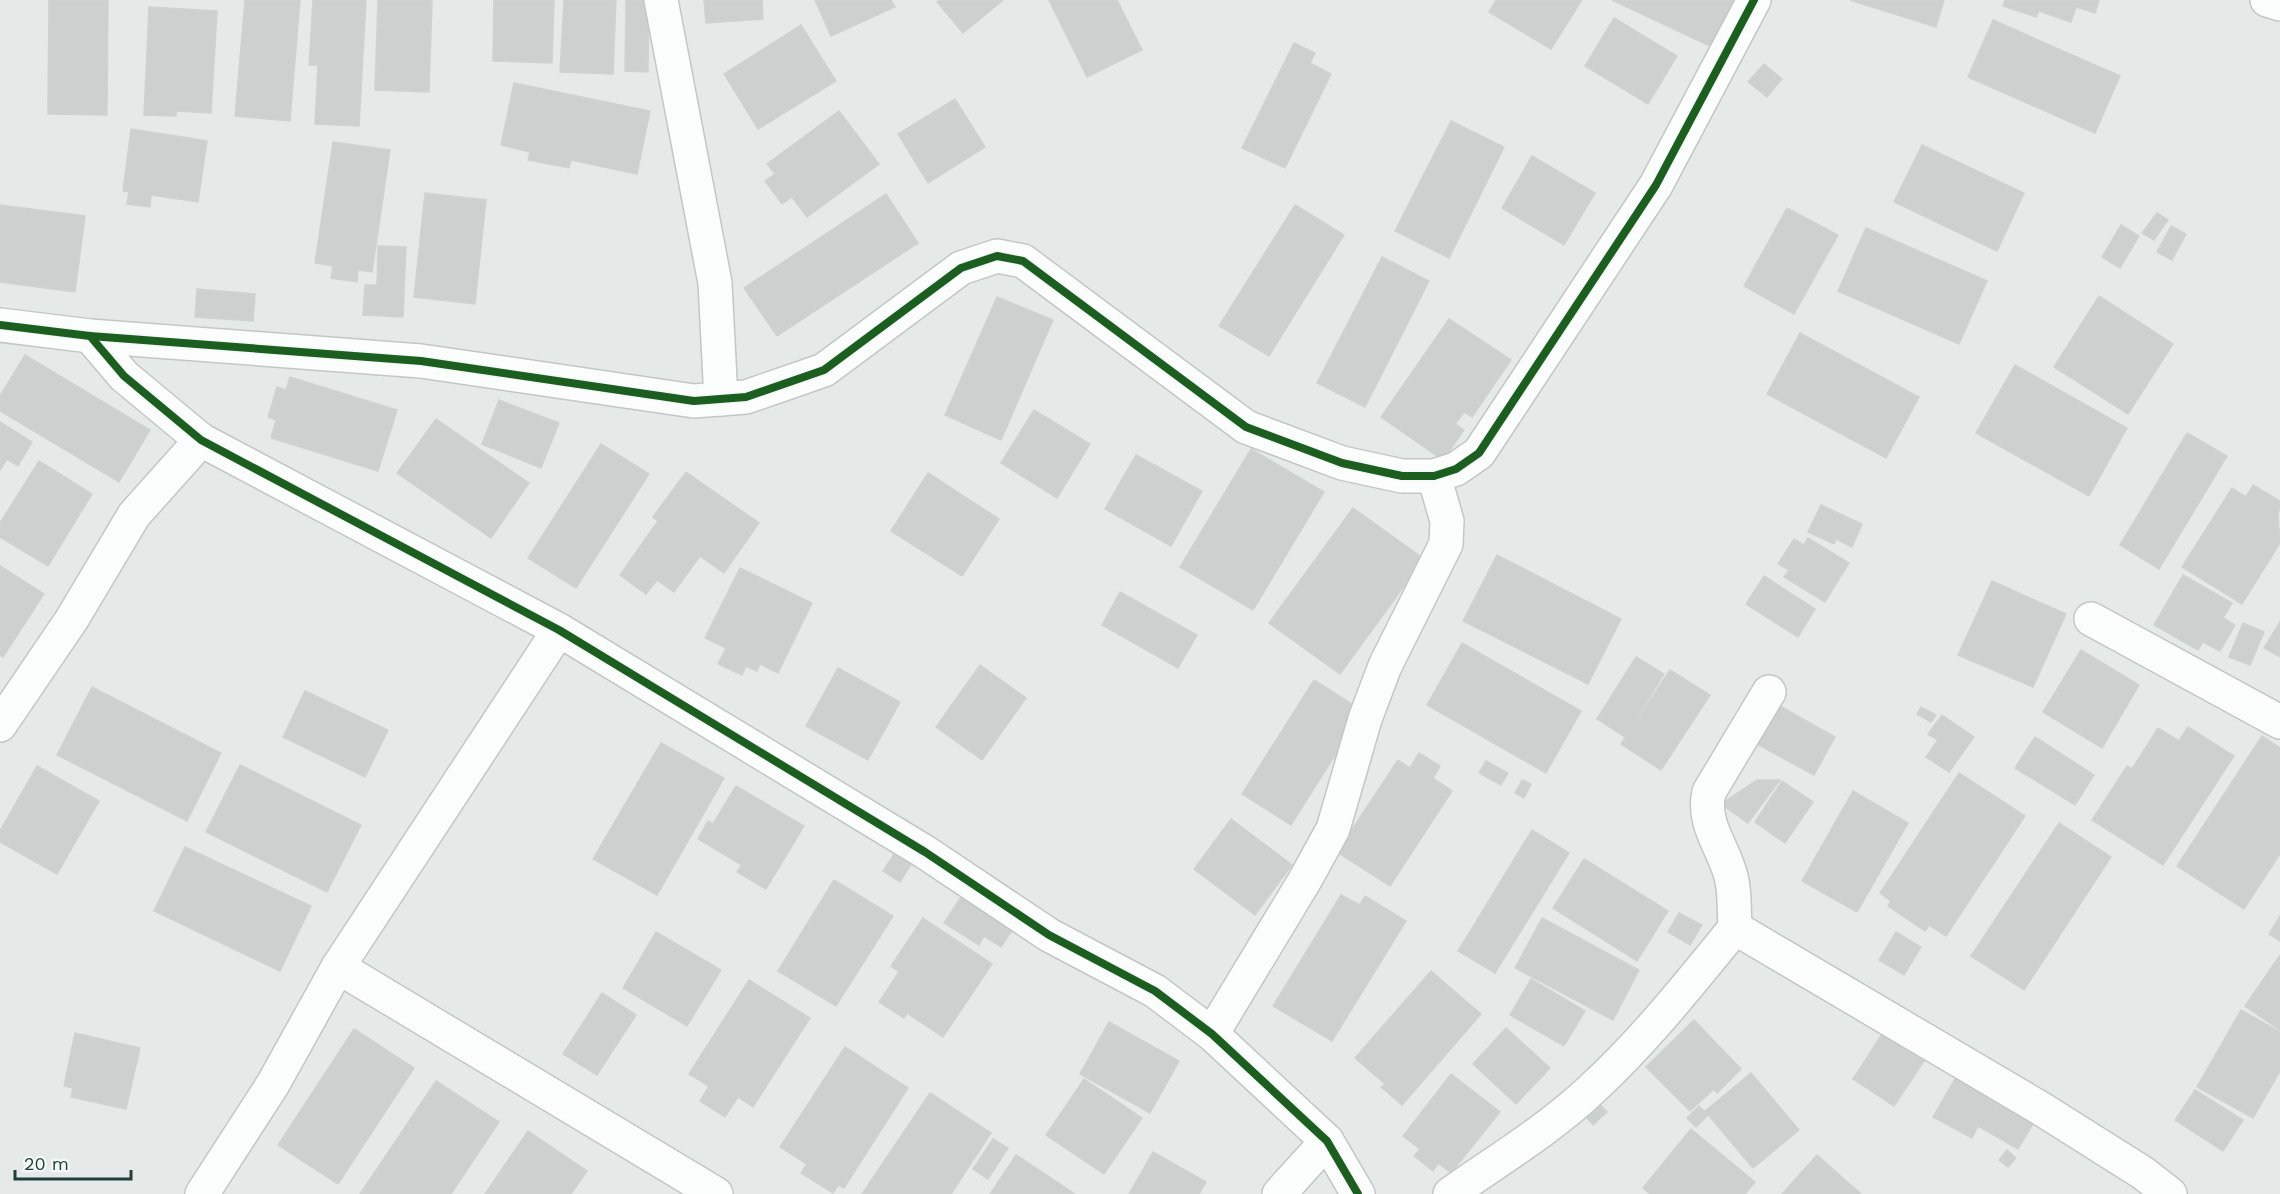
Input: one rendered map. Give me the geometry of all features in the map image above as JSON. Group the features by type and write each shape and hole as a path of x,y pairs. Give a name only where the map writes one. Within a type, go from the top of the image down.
{"street":[{"path":"661,0 716,283 721,399"},
{"path":"0,325 90,336 421,361 694,401 746,397 824,370 961,268 997,256 1023,261 1246,427 1342,463 1402,476 1434,476 1456,469 1479,453 1656,185 1755,0"},
{"path":"2267,0 2280,4"},
{"path":"90,336 124,376 201,440 559,630 926,852 1049,935 1155,991 1212,1034 1327,1141 1358,1194"},
{"path":"0,725 72,619 134,515 201,440"},
{"path":"1212,1034 1305,880 1333,828 1365,719 1385,666 1446,544 1447,521 1434,476"},
{"path":"2091,619 2280,722"},
{"path":"202,1194 273,1084 338,967 559,630"},
{"path":"1450,1194 1545,1127 1593,1089 1668,1010 1735,928 1732,880 1709,827 1705,807 1708,792 1769,692"},
{"path":"1735,928 2040,1108 2143,1173 2170,1194"},
{"path":"338,967 716,1194"},
{"path":"1279,1194 1327,1141"}],"building":[{"path":"49,0 108,0 107,115 48,114"},
{"path":"245,0 300,0 290,121 235,116"},
{"path":"313,0 366,0 359,126 315,124 318,65 309,65"},
{"path":"378,0 432,0 429,92 375,90"},
{"path":"494,0 554,0 552,63 493,61"},
{"path":"564,0 616,0 613,74 560,72"},
{"path":"626,0 649,0 648,72 625,71"},
{"path":"704,0 762,0 763,19 706,23"},
{"path":"815,0 891,0 895,7 831,36"},
{"path":"940,0 1003,0 963,33 937,2"},
{"path":"1049,0 1117,0 1142,50 1087,77"},
{"path":"1496,0 1582,0 1551,49 1489,12"},
{"path":"1612,0 1734,0 1712,47"},
{"path":"1850,0 1944,0 1936,27"},
{"path":"2005,0 2099,0 2095,13 2076,7 2071,22 2039,11 2036,17 2003,6"},
{"path":"149,7 217,11 211,113 176,111 176,116 144,115"},
{"path":"1614,18 1677,56 1648,104 1585,66"},
{"path":"1993,20 2120,76 2095,133 1968,77"},
{"path":"801,25 836,81 758,129 724,74"},
{"path":"1294,43 1315,53 1310,63 1331,74 1285,168 1242,148"},
{"path":"1764,64 1782,79 1767,97 1748,82"},
{"path":"514,83 650,111 637,174 571,160 569,168 528,160 530,152 501,145"},
{"path":"955,99 985,147 928,183 898,134"},
{"path":"839,111 879,164 807,217 792,197 782,204 765,181 775,174 767,164"},
{"path":"1451,121 1504,147 1449,258 1395,231"},
{"path":"131,129 207,141 198,202 151,195 150,207 127,204 129,192 123,191"},
{"path":"333,142 390,150 372,272 358,270 357,282 331,278 333,266 315,263"},
{"path":"1922,145 2024,193 1997,251 1894,202"},
{"path":"1532,156 1595,193 1564,245 1502,208"},
{"path":"425,193 486,200 475,304 414,297"},
{"path":"886,194 918,243 777,336 744,288"},
{"path":"0,205 85,216 75,292 0,282"},
{"path":"1295,205 1344,235 1269,356 1219,326"},
{"path":"1787,208 1838,235 1794,314 1744,286"},
{"path":"2157,213 2168,220 2154,240 2142,233"},
{"path":"2121,225 2139,236 2120,268 2102,257"},
{"path":"2171,226 2186,234 2172,260 2157,252"},
{"path":"1866,228 1987,281 1959,344 1838,291"},
{"path":"378,246 406,247 403,317 363,315 365,285 377,285"},
{"path":"1382,257 1429,281 1365,407 1317,383"},
{"path":"197,289 255,294 253,321 195,317"},
{"path":"2099,296 2173,344 2128,414 2054,367"},
{"path":"997,297 1053,320 1001,440 945,415"},
{"path":"1449,319 1511,360 1472,417 1464,412 1455,424 1464,430 1443,460 1381,417"},
{"path":"1800,333 1919,397 1886,458 1767,394"},
{"path":"25,355 150,430 119,482 0,411 0,396"},
{"path":"2015,365 2127,428 2089,496 1976,433"},
{"path":"290,377 397,410 378,471 271,438 276,420 268,417 277,387 286,390"},
{"path":"499,400 559,423 541,468 482,444"},
{"path":"1034,410 1090,444 1057,498 1001,463"},
{"path":"436,419 529,483 491,538 397,473"},
{"path":"0,422 32,442 18,466 7,459 0,470"},
{"path":"2187,433 2227,456 2159,569 2120,545"},
{"path":"601,444 649,474 576,588 528,558"},
{"path":"1251,449 1324,492 1253,610 1180,567"},
{"path":"1136,455 1202,491 1171,546 1105,509"},
{"path":"39,461 92,494 48,566 0,537 0,523"},
{"path":"686,472 759,523 724,573 700,556 674,592 657,580 646,594 620,575 658,521 653,517"},
{"path":"928,473 999,519 962,576 891,531"},
{"path":"2253,485 2280,501 2278,517 2280,543 2242,604 2182,567 2232,488 2246,497"},
{"path":"1821,505 1862,524 1852,547 1836,539 1834,544 1808,532"},
{"path":"1353,508 1424,559 1340,674 1269,623"},
{"path":"1808,538 1849,563 1825,602 1784,577 1789,570 1778,564 1794,539 1804,545"},
{"path":"1497,555 1621,619 1588,684 1463,621"},
{"path":"0,566 44,594 3,657 0,655"},
{"path":"740,568 812,603 778,673 760,664 757,671 746,666 742,675 718,664 726,648 705,638"},
{"path":"2183,575 2232,603 2223,618 2235,625 2220,651 2203,642 2198,650 2154,625"},
{"path":"1764,576 1815,609 1798,637 1746,604"},
{"path":"1992,581 2066,614 2033,687 1958,655"},
{"path":"1120,592 1197,635 1178,668 1102,625"},
{"path":"2280,622 2280,657 2264,648"},
{"path":"2243,623 2264,632 2250,665 2229,657"},
{"path":"1462,643 1581,711 1546,773 1427,705"},
{"path":"2081,650 2139,685 2102,748 2043,712"},
{"path":"1636,657 1664,674 1625,737 1597,719"},
{"path":"980,665 1026,698 982,760 936,727"},
{"path":"838,668 900,702 868,760 806,726"},
{"path":"1670,670 1710,695 1661,770 1621,744"},
{"path":"1314,680 1363,711 1291,825 1242,794"},
{"path":"92,687 221,753 187,821 57,755"},
{"path":"305,691 388,730 365,777 283,737"},
{"path":"1773,702 1835,737 1814,775 1751,741"},
{"path":"1921,707 1936,715 1931,722 1917,714"},
{"path":"1942,715 1974,737 1949,772 1926,757 1938,740 1928,734"},
{"path":"2188,727 2234,756 2163,865 2092,820 2127,766 2132,769 2158,728 2179,741"},
{"path":"2262,736 2280,748 2280,854 2244,909 2177,866"},
{"path":"2035,737 2094,775 2075,805 2015,768"},
{"path":"661,743 724,778 657,895 593,859"},
{"path":"1419,753 1440,766 1433,778 1452,791 1390,886 1337,852 1398,760 1410,768"},
{"path":"1486,761 1508,773 1501,785 1479,773"},
{"path":"240,765 361,825 327,892 206,832"},
{"path":"37,766 99,801 57,874 0,842 0,831"},
{"path":"1959,773 2025,816 1946,936 1929,925 1925,931 1888,906 1891,901 1880,893"},
{"path":"1522,780 1531,784 1524,798 1515,793"},
{"path":"1757,780 1780,780 1748,823 1721,804"},
{"path":"1782,781 1813,802 1785,843 1755,822"},
{"path":"736,786 804,826 766,889 737,872 742,865 698,839 708,821 713,824"},
{"path":"1853,791 1908,823 1857,912 1802,881"},
{"path":"1231,819 1292,865 1255,915 1194,869"},
{"path":"2059,823 2111,857 2024,990 1971,956"},
{"path":"1532,830 1569,853 1495,973 1458,951"},
{"path":"900,845 917,855 900,882 883,871"},
{"path":"185,847 311,906 280,971 154,911"},
{"path":"1584,859 1668,911 1637,961 1553,908"},
{"path":"834,880 893,916 836,1006 778,971"},
{"path":"1341,895 1360,905 1365,896 1406,921 1332,1041 1273,1006"},
{"path":"961,897 1013,929 1001,947 984,936 979,945 944,923"},
{"path":"1679,913 1702,925 1690,945 1668,932"},
{"path":"2280,916 2280,941 2269,934"},
{"path":"923,918 992,964 943,1037 907,1013 904,1018 879,1002 899,972 891,966"},
{"path":"1542,918 1639,970 1613,1020 1515,968"},
{"path":"656,932 721,970 687,1026 623,988"},
{"path":"1896,932 1921,947 1904,975 1879,960"},
{"path":"2280,955 2280,1030 2245,1006"},
{"path":"1431,971 1481,1014 1402,1105 1381,1087 1385,1084 1355,1058"},
{"path":"1531,979 1585,1011 1564,1046 1510,1015"},
{"path":"749,980 810,1018 753,1107 738,1097 725,1117 700,1101 709,1086 689,1074"},
{"path":"602,993 636,1015 597,1075 563,1054"},
{"path":"2241,1010 2280,1032 2280,1071 2253,1118 2197,1087"},
{"path":"1694,1020 1741,1069 1717,1093 1714,1089 1690,1111 1646,1067"},
{"path":"1109,1022 1179,1061 1150,1113 1080,1074"},
{"path":"1506,1028 1550,1068 1516,1104 1473,1064"},
{"path":"354,1029 414,1068 338,1184 278,1145"},
{"path":"75,1033 140,1048 126,1109 71,1097 73,1088 64,1086"},
{"path":"1882,1034 1924,1061 1894,1106 1853,1079"},
{"path":"845,1047 908,1088 844,1188 838,1185 833,1193 801,1173 807,1164 780,1147"},
{"path":"1959,1072 2037,1117 2018,1149 1978,1126 1972,1138 1933,1117"},
{"path":"1751,1073 1799,1130 1753,1168 1705,1111"},
{"path":"1451,1074 1500,1112 1451,1173 1438,1163 1433,1171 1414,1156 1420,1149 1403,1136"},
{"path":"1084,1079 1142,1118 1104,1174 1046,1135"},
{"path":"436,1081 499,1122 451,1194 360,1194"},
{"path":"2195,1090 2243,1120 2223,1151 2175,1120"},
{"path":"930,1093 991,1133 951,1194 862,1194"},
{"path":"1593,1097 1607,1112 1593,1125 1579,1109"},
{"path":"1699,1106 1708,1115 1696,1127 1687,1118"},
{"path":"1691,1129 1755,1182 1745,1194 1650,1194 1643,1188"},
{"path":"528,1131 587,1171 571,1194 485,1194"},
{"path":"993,1139 1008,1148 988,1179 973,1169"},
{"path":"2007,1150 2016,1158 2008,1167 1999,1160"},
{"path":"1153,1152 1206,1182 1199,1194 1129,1194"},
{"path":"1016,1155 1075,1194 990,1194"},
{"path":"1817,1155 1861,1194 1782,1194"}],"cycle path":[{"path":"0,325 90,336 421,361 694,401 746,397 824,370 961,268 997,256 1023,261 1246,427 1342,463 1402,476 1434,476 1456,469 1479,453 1656,185 1754,0"},
{"path":"90,336 124,376 201,440 559,630 925,852 1049,935 1155,991 1212,1034 1327,1141 1358,1194"}]}
